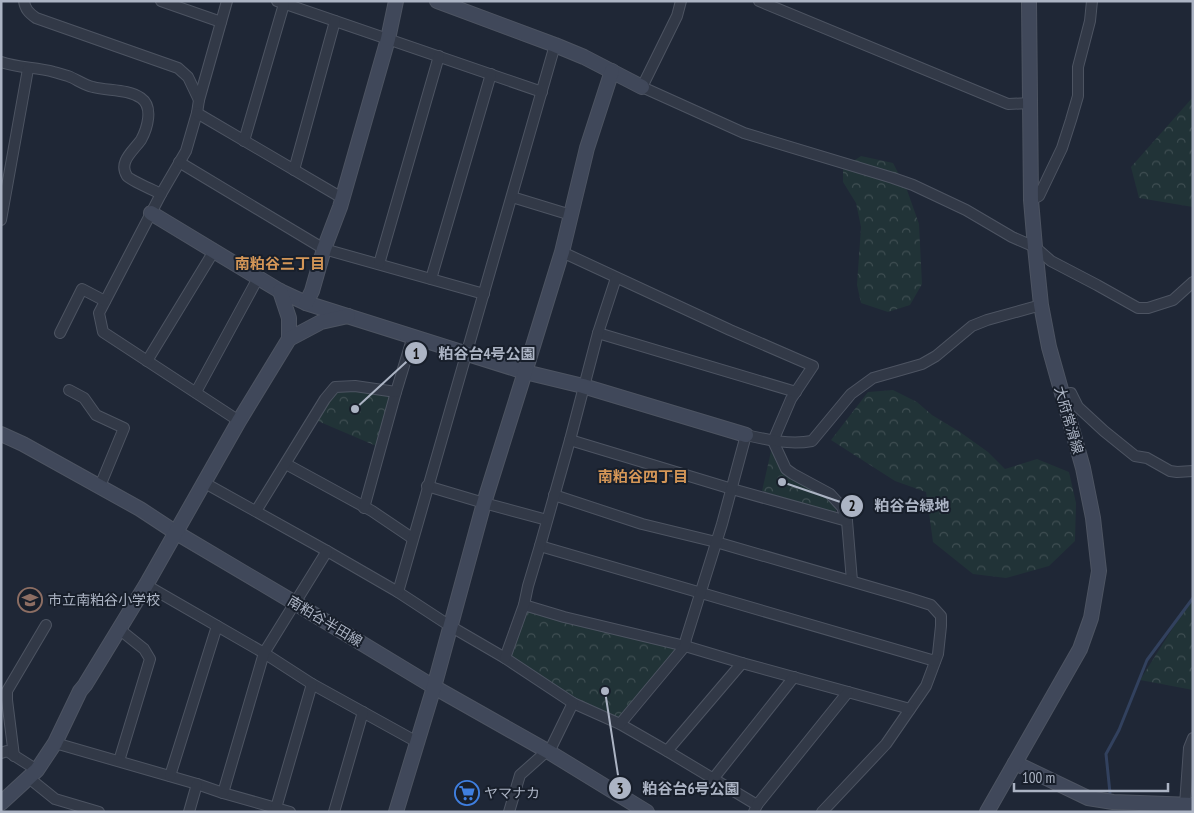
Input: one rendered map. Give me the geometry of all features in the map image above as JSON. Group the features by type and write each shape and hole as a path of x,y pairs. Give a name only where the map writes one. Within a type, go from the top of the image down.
{"street":[{"path":"24,1 29,13 36,18 178,68 188,77 199,100"},
{"path":"161,1 221,22"},
{"path":"227,1 186,151 178,162 99,313 102,332 239,421"},
{"path":"306,303 312,291 324,248 340,207 388,39 396,1"},
{"path":"437,1 584,57 642,87 744,133 913,185 966,210 1035,247 1051,261 1138,308 1148,308 1173,300 1193,282"},
{"path":"642,87 677,16 681,1"},
{"path":"759,1 1008,104 1030,103"},
{"name":"大府常滑線","path":"987,812 1080,649 1091,618 1099,571 1094,518 1083,468 1049,347 1041,305 1031,200 1029,1"},
{"path":"1031,200 1040,196 1062,148 1071,120 1078,96 1078,67 1090,21 1092,1"},
{"path":"244,141 280,3 542,92"},
{"path":"294,170 335,21"},
{"path":"398,592 555,45"},
{"path":"379,264 439,56"},
{"path":"1,62 68,76 91,87 122,91 145,102 148,110 146,130 125,161 125,170 128,178 161,194"},
{"path":"1,220 28,69"},
{"path":"396,812 434,687 484,503 562,252 586,148 612,71"},
{"path":"431,279 491,74"},
{"path":"197,114 342,198"},
{"path":"178,162 324,248 484,294"},
{"path":"512,197 571,215"},
{"path":"151,213 280,291 306,303 526,372 583,386 746,435 773,441 803,443 812,441 851,394 873,378 917,366 929,360 972,326 1041,305"},
{"path":"147,361 214,251"},
{"path":"562,252 730,330 813,366 791,399 773,441 786,469 830,494 842,507 847,521 852,581"},
{"path":"196,392 258,278"},
{"path":"505,658 524,605 583,386 616,278"},
{"path":"60,333 82,289 105,301"},
{"path":"280,291 289,318 289,339"},
{"path":"1,802 33,774 55,743 80,691 146,585 203,482 289,339 321,322 348,316"},
{"path":"598,333 796,392"},
{"path":"364,508 413,336"},
{"path":"256,511 325,399 335,387 355,386 396,392"},
{"path":"69,390 84,398 96,414 124,428 100,486"},
{"path":"1062,394 1071,393 1078,407 1104,431 1136,456 1147,458 1170,471 1193,471"},
{"name":"南粕谷半田線","path":"1,434 23,444 140,509 175,532 434,687 548,751 647,812"},
{"path":"620,724 685,646 722,524 746,435"},
{"path":"570,440 732,489 847,521"},
{"path":"286,464 372,511 412,538"},
{"path":"203,482 398,592 450,626 505,658 573,703 620,724 714,779 756,808 848,692"},
{"path":"427,486 547,520"},
{"path":"554,495 642,524 716,542 931,605 941,616 938,654 926,686 886,744 822,812"},
{"path":"540,546 935,662"},
{"path":"223,793 264,653 327,551"},
{"path":"146,585 264,653 312,684 417,742"},
{"path":"524,605 564,618 685,646 910,708"},
{"path":"14,756 7,691 46,625"},
{"path":"170,776 217,626"},
{"path":"119,629 144,650 150,659 119,761"},
{"path":"667,751 742,663"},
{"path":"714,779 794,677"},
{"path":"276,808 312,684"},
{"path":"511,811 520,775 548,751 573,703"},
{"path":"334,812 363,712"},
{"path":"1015,764 1088,798 1113,802 1189,805 1189,748 1193,738"},
{"path":"55,743 290,812"},
{"path":"1,753 7,751 14,756 56,799 99,812"},
{"path":"189,812 197,784"}],"green space":[{"path":"1193,97 1193,207 1139,198 1131,167"},
{"path":"861,156 893,163 907,190 919,224 922,284 910,305 888,312 861,303 857,285 861,227 856,203 843,182 843,168"},
{"path":"335,387 396,392 381,448 313,419"},
{"path":"893,390 917,402 932,415 960,432 988,452 1005,469 1037,459 1069,472 1076,503 1075,541 1049,566 1006,578 973,574 933,542 926,492 895,481 831,440 868,392"},
{"path":"772,447 776,457 826,497 836,509 836,513 762,491"},
{"path":"1193,596 1193,690 1140,680"},
{"path":"524,605 685,646 620,724 505,658"}],"waterway":[{"path":"1110,793 1106,754 1119,730 1147,660 1193,598"}],"place":[{"name":"粕谷台4号公園","path":"355,409"},
{"name":"粕谷台緑地","path":"782,482"},
{"name":"市立南粕谷小学校","path":"30,600"},
{"name":"粕谷台6号公園","path":"605,691"},
{"name":"ヤマナカ","path":"467,793"}],"district":[{"name":"南粕谷三丁目","path":"280,263"},
{"name":"南粕谷四丁目","path":"643,476"}]}
